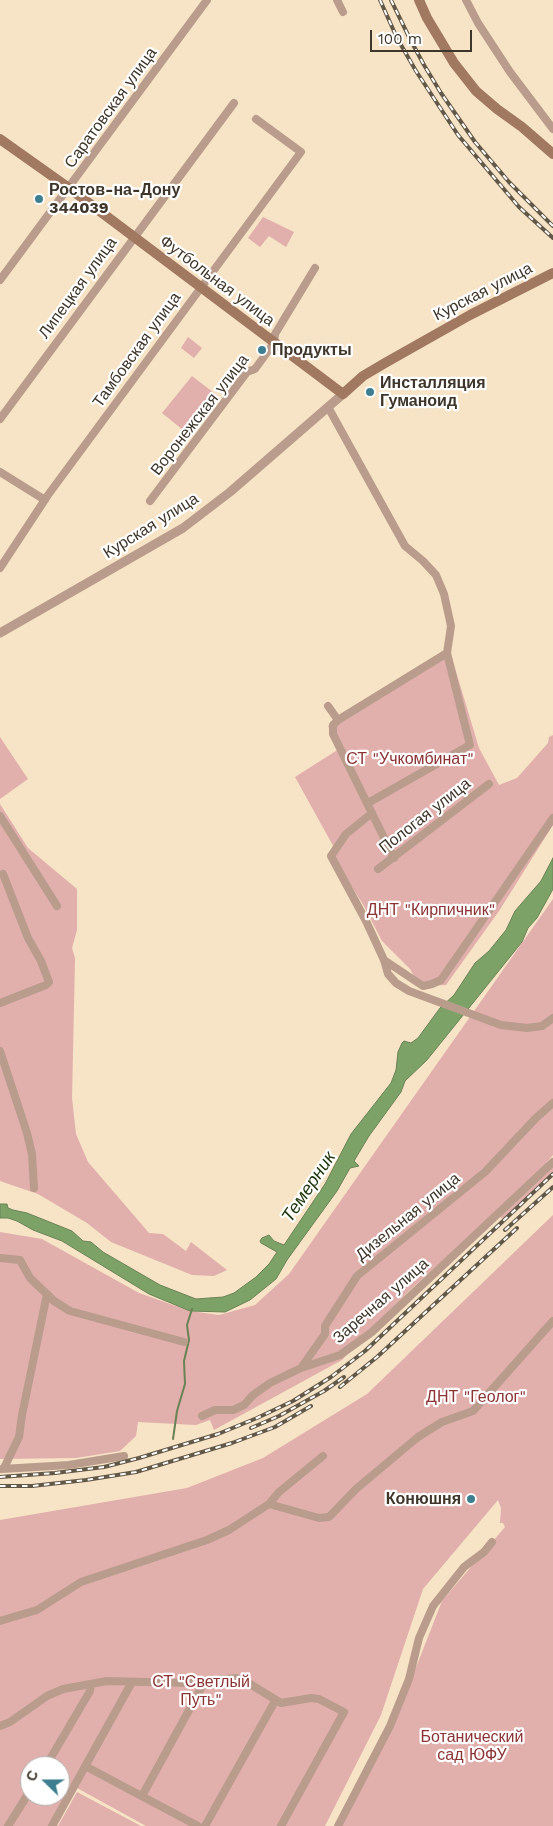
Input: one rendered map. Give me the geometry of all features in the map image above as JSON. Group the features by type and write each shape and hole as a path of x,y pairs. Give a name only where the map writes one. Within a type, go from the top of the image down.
{"main road":[{"path":"419,0 427,18 454,63 476,91 553,154"},
{"name":"Футбольная улица","path":"0,139 69,188 342,394"},
{"name":"Курская улица","path":"342,394 363,376 384,362 553,273"}],"street":[{"name":"Саратовская улица","path":"0,280 207,0"},
{"path":"338,0 343,12"},
{"path":"466,0 510,72 553,129"},
{"name":"Липецкая улица","path":"0,419 234,103"},
{"name":"Тамбовская улица","path":"0,568 45,500 301,152 256,119"},
{"name":"Воронежская улица","path":"150,501 247,372 255,369 274,342 275,334 315,268"},
{"name":"Курская улица","path":"0,633 183,528 230,492 342,394"},
{"path":"328,407 405,546 424,561 436,575 444,594 451,626 447,653 470,745 368,803"},
{"path":"0,472 45,500"},
{"path":"394,858 333,734 333,725 338,720 447,653"},
{"path":"328,706 338,720"},
{"name":"Пологая улица","path":"378,869 489,784"},
{"path":"372,813 346,834 331,856 366,921 384,960 388,974 396,983 409,991 501,1025 514,1028 542,1026 553,1018"},
{"path":"0,816 57,906"},
{"path":"384,960 423,986 440,980 553,818"},
{"path":"0,1003 46,985 49,982 48,975 28,938 2,874"},
{"path":"0,1051 27,1133 32,1154 34,1188"},
{"name":"Дизельная улица","path":"301,1368 325,1334 326,1326 357,1276 485,1172 536,1118 553,1103"},
{"name":"Заречная улица","path":"202,1416 215,1410 233,1410 244,1405 253,1395 270,1382 301,1368 340,1356 372,1332 553,1162"},
{"path":"0,1258 20,1260 30,1278 47,1294 70,1311 184,1342"},
{"path":"2,1468 20,1437 22,1415 47,1294"},
{"path":"269,1504 319,1518 329,1517 356,1489 418,1437 442,1422 473,1411 553,1321"},
{"path":"2,1468 69,1466 124,1456"},
{"path":"0,1621 37,1610 81,1582 207,1540 229,1530 269,1504 279,1492 323,1456"},
{"path":"338,1826 390,1726 409,1679 419,1638 433,1606 464,1567 484,1552 492,1542"},
{"path":"0,1726 10,1722 62,1689 107,1681 186,1684 236,1678 245,1680 275,1701 281,1703 319,1698 344,1712 281,1826"},
{"path":"142,1796 205,1681"},
{"path":"52,1826 132,1682"},
{"path":"52,1756 90,1691 91,1684"},
{"path":"205,1826 275,1701"},
{"path":"85,1766 198,1826"},
{"path":"8,1826 21,1806"}],"green space":[{"path":"263,217 294,232 286,247 269,236 260,247 248,238"},
{"path":"188,337 202,348 194,358 181,348"},
{"path":"192,376 218,396 188,434 162,413"},
{"path":"451,655 479,748 499,785 517,778 548,743 549,737 553,735 553,825 499,911 446,985 420,986 410,969 382,941 364,906 332,855 336,851 295,777 339,749 328,726"},
{"path":"0,737 28,779 0,799"},
{"path":"0,804 28,848 77,889 77,930 72,948 75,958 72,1098 76,1134 88,1162 149,1233 163,1234 186,1251 191,1242 227,1270 214,1276 192,1275 111,1242 87,1223 38,1194 0,1181"},
{"path":"553,899 553,1155 528,1184 409,1291 342,1360 214,1430 210,1420 196,1425 138,1422 136,1436 120,1451 76,1458 0,1459 0,1232 42,1239 139,1293 190,1311 219,1315 255,1305 289,1274"},
{"path":"553,1163 553,1173 506,1217 503,1219 499,1216"},
{"path":"553,1215 553,1826 342,1826 395,1721 442,1601 505,1527 503,1523 500,1523 501,1508 498,1500 423,1589 381,1715 325,1826 146,1826 77,1788 70,1801 70,1756 20,1756 20,1806 68,1806 57,1826 0,1826 0,1520 187,1488 263,1458 367,1394"},
{"path":"77,1792 141,1826 58,1826"}],"shaded area":[{"path":"553,858 553,889 537,918 528,928 522,942 427,1060 405,1081 401,1092 369,1136 354,1161 359,1166 350,1168 337,1191 287,1260 276,1279 250,1300 225,1312 190,1311 149,1294 62,1241 33,1230 17,1221 0,1218 0,1204 7,1204 8,1208 27,1213 72,1231 83,1241 91,1242 103,1252 160,1285 196,1299 223,1297 234,1293 256,1277 269,1264 277,1252 261,1243 262,1238 269,1235 274,1241 284,1245 325,1184 351,1134 391,1083 402,1043 404,1041 411,1043 418,1038 440,1008 454,995 475,963 489,951 506,930 515,911 541,881"}],"waterway":[{"path":"173,1439 177,1411 185,1384 184,1361 189,1340 187,1325 192,1309"}],"railway":[{"path":"380,0 397,38 416,71 458,135 519,207 553,238"},
{"path":"391,0 424,65 475,142 509,182 553,226"},
{"path":"0,1477 104,1467 139,1458 218,1434 293,1401 331,1377 365,1351 553,1174"},
{"path":"505,1230 553,1187"},
{"path":"340,1387 377,1357 517,1228"},
{"path":"251,1428 279,1416 324,1391 344,1377"},
{"path":"0,1486 32,1486 136,1472 232,1443 275,1427 311,1406"}],"place":[{"name":"Ростов-на-Дону 344039","path":"39,199"},
{"name":"Продукты","path":"262,350"},
{"name":"Инсталляция Гуманоид","path":"370,392"},
{"name":"Конюшня","path":"471,1499"}],"park label":[{"name":"СТ \"Учкомбинат\"","path":"410,759"},
{"name":"ДНТ \"Кирпичник\"","path":"431,910"},
{"name":"ДНТ \"Геолог\"","path":"476,1397"},
{"name":"СТ \"Светлый Путь\"","path":"201,1691"},
{"name":"Ботанический сад ЮФУ","path":"472,1746"}],"water label":[{"name":"Темерник","path":"309,1187"}]}
